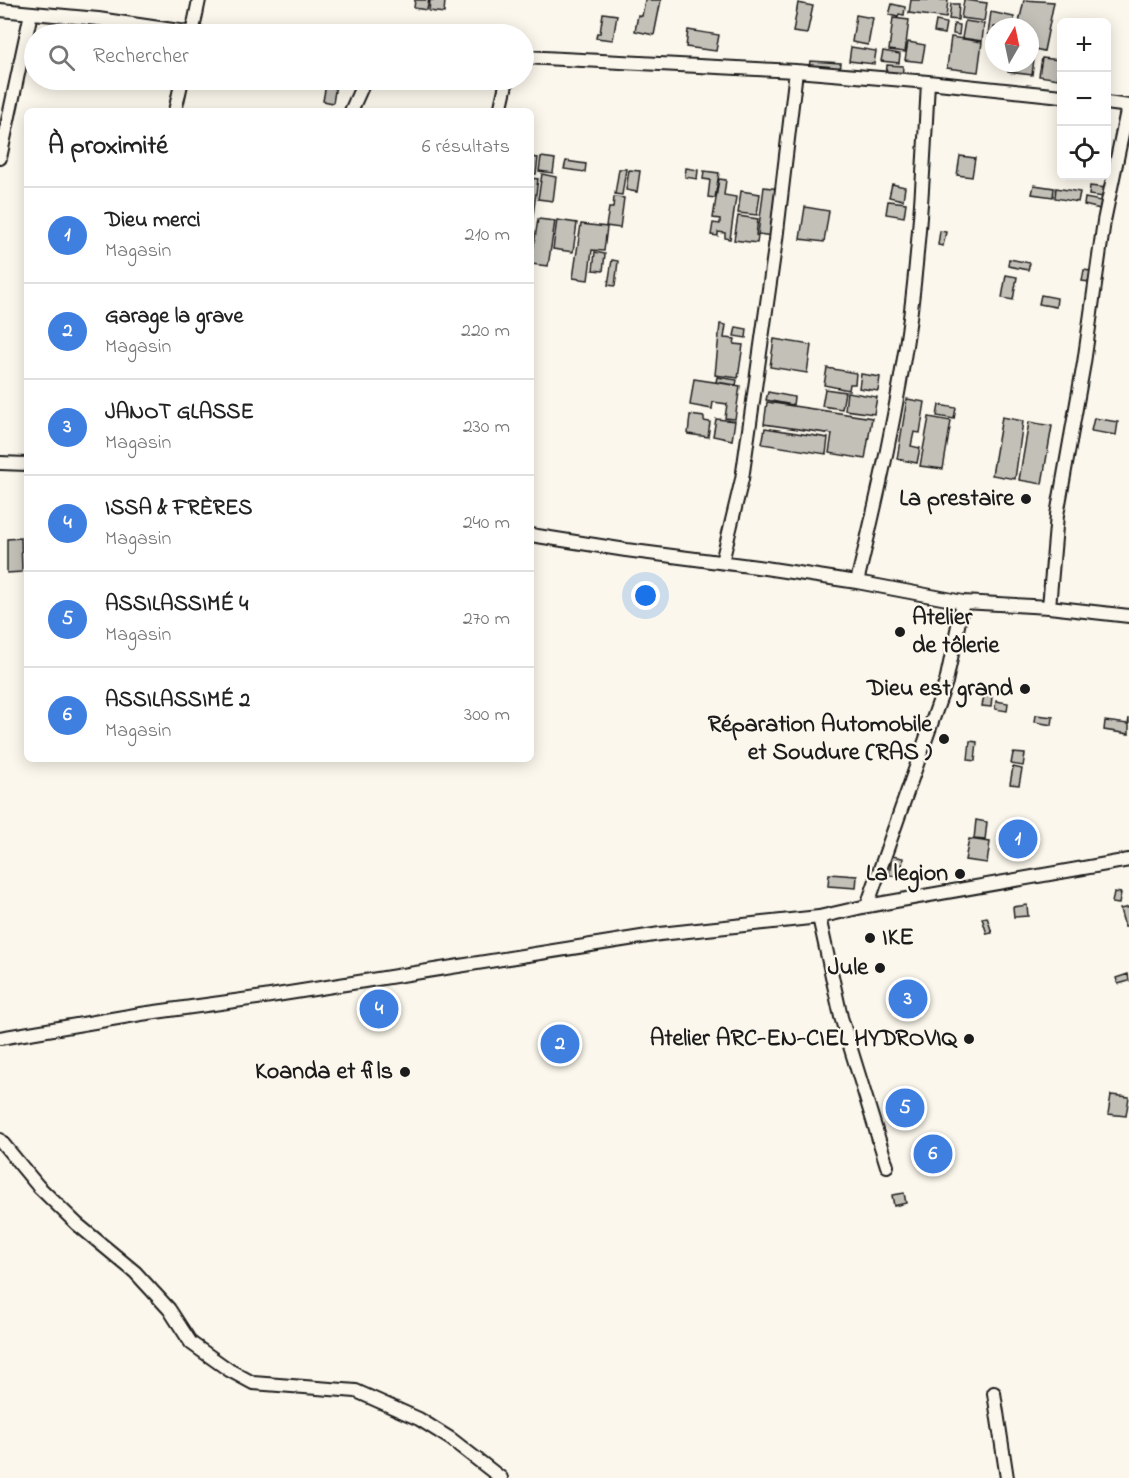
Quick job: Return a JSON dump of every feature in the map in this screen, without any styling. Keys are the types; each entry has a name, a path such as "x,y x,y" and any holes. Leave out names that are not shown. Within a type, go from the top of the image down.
{"street":[{"path":"196,24 199,0"},
{"path":"0,10 130,24"},
{"path":"29,24 31,14"},
{"path":"0,158 24,47"},
{"path":"534,57 796,70 1057,95"},
{"path":"722,562 742,479 776,240 796,70"},
{"path":"857,582 885,465 910,319 923,189 928,82"},
{"path":"176,108 180,90"},
{"path":"352,108 360,90"},
{"path":"502,108 505,90"},
{"path":"1049,608 1058,515 1084,363 1104,221 1128,106 1111,104"},
{"path":"0,463 24,464"},
{"path":"534,535 857,582 963,602 1129,616"},
{"path":"867,906 946,682 963,602"},
{"path":"0,1038 660,934 819,917 867,906 1129,860"},
{"path":"819,917 841,1017 887,1166"},
{"path":"0,1140 39,1186 77,1224 135,1272 169,1309 191,1343 229,1370 253,1383 356,1391 419,1419 451,1439 501,1478"},
{"path":"994,1392 1007,1478"}],"building":[{"path":"415,0 429,0 427,10 414,8"},
{"path":"430,0 445,0 444,13 429,11"},
{"path":"645,0 661,0 654,35 635,31 638,15 642,16"},
{"path":"911,0 948,0 946,18 909,13"},
{"path":"964,0 987,3 984,21 961,18"},
{"path":"1024,0 1054,2 1044,51 1039,50 1039,18 1020,18"},
{"path":"798,3 813,6 807,34 793,32"},
{"path":"892,4 905,7 904,15 899,14 898,17 889,15"},
{"path":"951,4 959,4 958,20 949,19"},
{"path":"991,12 1014,17 1014,18 990,18"},
{"path":"603,13 617,15 613,40 596,38 597,33 600,33"},
{"path":"856,15 873,18 868,45 852,42"},
{"path":"893,18 909,20 905,52 889,50"},
{"path":"936,21 946,23 944,34 934,32"},
{"path":"965,21 984,24 982,41 962,38"},
{"path":"954,24 960,25 959,35 953,34"},
{"path":"688,30 719,35 716,51 686,47"},
{"path":"951,37 982,42 978,72 947,68"},
{"path":"908,42 925,45 922,62 905,60"},
{"path":"851,47 876,51 874,64 849,61"},
{"path":"883,51 900,54 899,63 881,61"},
{"path":"1042,58 1057,60 1057,79 1039,76"},
{"path":"810,61 841,63 840,70 809,67"},
{"path":"887,65 903,66 902,79 886,77"},
{"path":"1008,72 1032,72 1032,75"},
{"path":"325,90 335,90 333,103 323,101"},
{"path":"960,156 975,158 972,177 957,175"},
{"path":"534,157 538,158 536,174 534,174"},
{"path":"541,157 555,159 553,173 539,171"},
{"path":"566,161 586,164 585,172 564,169"},
{"path":"686,168 698,170 697,179 685,177"},
{"path":"619,169 626,169 622,195 615,194"},
{"path":"629,170 640,171 637,192 626,190"},
{"path":"704,171 719,173 715,198 708,197 710,180 703,179"},
{"path":"542,174 556,177 553,201 538,199"},
{"path":"534,178 538,179 534,208"},
{"path":"719,179 726,180 724,195 736,197 730,239 725,238 725,233 718,232 718,236 711,235 713,223 720,224 720,219 713,218"},
{"path":"892,184 905,187 903,200 889,197"},
{"path":"1034,185 1054,188 1053,197 1032,194"},
{"path":"1090,186 1106,188 1104,197 1089,195"},
{"path":"764,187 779,189 773,236 758,234"},
{"path":"1056,188 1080,192 1078,202 1055,198"},
{"path":"741,191 760,194 757,215 738,213"},
{"path":"614,197 624,198 620,228 606,226 609,208 613,208"},
{"path":"1085,198 1101,201 1100,209 1084,205"},
{"path":"888,201 906,203 904,217 886,214"},
{"path":"805,207 829,211 824,242 800,239"},
{"path":"738,216 758,219 757,243 734,240"},
{"path":"538,219 555,221 548,266 534,264"},
{"path":"557,220 577,223 573,252 553,249"},
{"path":"581,224 607,227 604,251 592,250 588,280 573,278"},
{"path":"940,231 946,232 943,246 938,245"},
{"path":"595,252 605,254 603,271 593,270"},
{"path":"1009,259 1030,263 1028,270 1008,266"},
{"path":"612,260 618,261 615,286 608,285"},
{"path":"1084,270 1090,271 1089,282 1082,281"},
{"path":"1006,275 1017,277 1013,300 1002,298"},
{"path":"1041,295 1057,298 1056,307 1039,304"},
{"path":"720,324 726,325 724,338 735,339 734,344 743,345 738,378 715,375"},
{"path":"736,327 747,329 746,338 734,336"},
{"path":"774,339 811,345 807,373 770,367"},
{"path":"827,368 856,373 855,384 850,384 849,390 824,385"},
{"path":"861,374 880,377 878,391 859,388"},
{"path":"717,377 737,380 736,385 716,382"},
{"path":"694,379 740,386 735,419 725,418 727,404 713,402 712,409 690,405"},
{"path":"825,389 845,392 842,409 822,406"},
{"path":"768,392 794,397 793,405 766,400"},
{"path":"847,392 877,397 874,414 845,410"},
{"path":"907,399 925,402 920,433 914,432 911,446 920,448 917,463 897,459"},
{"path":"767,402 872,418 865,459 829,453 832,434 764,424"},
{"path":"939,405 956,408 954,419 937,416"},
{"path":"690,415 704,417 704,421 710,422 708,437 688,434"},
{"path":"929,417 951,421 943,469 920,466"},
{"path":"1002,417 1023,421 1015,479 992,475"},
{"path":"1094,418 1118,422 1116,435 1091,431"},
{"path":"716,419 735,421 732,440 713,436"},
{"path":"1029,422 1052,426 1042,484 1019,480"},
{"path":"765,428 828,438 826,454 762,444"},
{"path":"21,538 22,572 7,573 7,539"},
{"path":"984,695 992,696 991,707 982,706"},
{"path":"996,701 1008,703 1007,711 995,709"},
{"path":"1036,715 1053,717 1052,725 1035,722"},
{"path":"1129,718 1129,734 1104,730 1105,721 1128,724"},
{"path":"970,741 977,742 975,761 968,760"},
{"path":"1013,753 1025,754 1023,766 1011,764"},
{"path":"1013,767 1022,769 1019,785 1010,784"},
{"path":"976,820 987,822 985,840 974,839"},
{"path":"969,839 990,842 987,863 965,860"},
{"path":"892,856 903,858 901,877 889,875"},
{"path":"829,874 857,876 856,888 828,886"},
{"path":"1114,892 1121,893 1119,904 1112,903"},
{"path":"1027,905 1028,916 1014,917 1013,907"},
{"path":"1129,907 1129,926 1125,927 1120,909"},
{"path":"987,917 992,933 987,934 982,918"},
{"path":"1128,974 1129,981 1118,984 1116,978"},
{"path":"1111,1095 1129,1097 1126,1116 1108,1114"},
{"path":"904,1193 906,1203 894,1206 892,1195"}],"place":[{"name":"La prestaire","path":"1026,499"},
{"name":"Atelier de tôlerie","path":"900,632"},
{"name":"Dieu est grand","path":"1025,689"},
{"name":"Réparation Automobile et Soudure (RAS )","path":"944,739"},
{"name":"Dieu merci","path":"1018,839"},
{"name":"La legion","path":"960,874"},
{"name":"IKE","path":"870,938"},
{"name":"Jule","path":"880,968"},
{"name":"JANOT GLASSE","path":"908,999"},
{"name":"ISSA & FRÈRES","path":"379,1009"},
{"name":"Atelier ARC-EN-CIEL HYDROVIQ","path":"969,1039"},
{"name":"Garage la grave","path":"560,1044"},
{"name":"Koanda et fils","path":"405,1072"},
{"name":"ASSILASSIMÉ 4","path":"905,1108"},
{"name":"ASSILASSIMÉ 2","path":"933,1154"}]}
